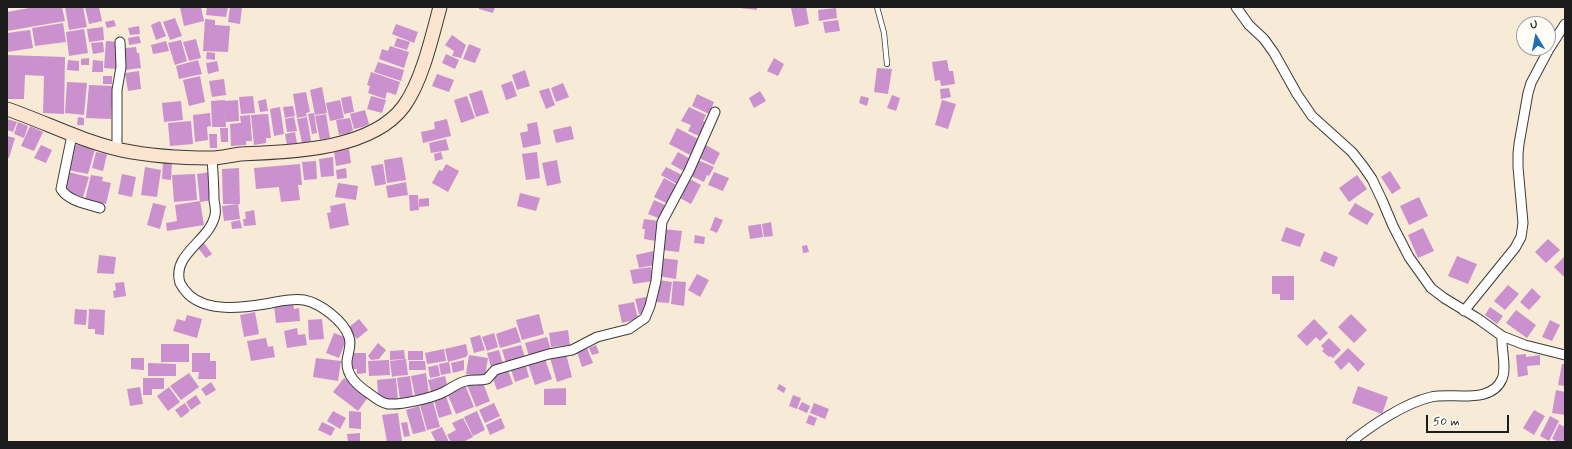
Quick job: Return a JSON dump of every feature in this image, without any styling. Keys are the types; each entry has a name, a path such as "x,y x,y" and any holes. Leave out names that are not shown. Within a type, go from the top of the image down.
{"main road":[{"path":"7,109 72,135 117,148 161,157 212,158 239,154 270,154 333,145 380,128 393,118 404,106 416,86 432,38 440,7"}],"street":[{"path":"1236,7 1249,25 1264,39 1274,53 1312,116 1352,152 1372,179 1409,257 1431,288 1464,311 1478,318 1502,336 1525,345 1565,356"},
{"path":"1464,311 1515,248 1521,237 1523,224 1518,167 1519,144 1528,93 1535,74 1565,24"},
{"path":"117,148 117,90 121,68 120,42"},
{"path":"212,158 215,215 205,234 185,256 181,264 179,274 180,283 186,292 195,300 206,304 220,306 244,306 286,300 304,300 321,306 341,324 350,337 351,349 347,361 354,382 379,400 388,404 422,400 444,392 456,384 467,380 487,380 495,370 549,354 572,350 597,337 629,329 645,318 650,306 656,281 662,222 689,170 715,112"},
{"path":"72,135 61,189 64,194 69,197 100,208"},
{"path":"1351,442 1385,419 1418,401 1432,396 1482,395 1494,389 1502,380 1504,370 1501,348 1502,336"}],"lane":[{"path":"877,7 884,33 887,64"}],"building":[{"path":"35,7 62,7 65,21 7,31 7,12"},
{"path":"65,7 83,7 87,27 69,30"},
{"path":"85,7 99,7 102,21 89,24"},
{"path":"180,7 201,7 204,21 184,26"},
{"path":"207,7 228,7 226,17 206,15"},
{"path":"230,7 242,7 240,24 228,22"},
{"path":"479,7 495,7 493,13 479,9"},
{"path":"757,7 757,10 740,8"},
{"path":"806,7 809,24 795,27 791,8"},
{"path":"836,8 837,18 819,21 818,10"},
{"path":"175,18 182,36 170,40 163,22"},
{"path":"205,19 215,20 215,25 230,26 228,52 203,51"},
{"path":"114,20 116,26 107,28 105,22"},
{"path":"838,20 840,31 825,33 823,22"},
{"path":"160,21 166,36 156,40 151,25"},
{"path":"63,23 66,42 35,46 32,28"},
{"path":"396,24 418,32 414,43 392,34"},
{"path":"139,26 140,34 130,35 128,28"},
{"path":"103,27 104,40 89,42 87,29"},
{"path":"84,29 88,53 69,56 66,32"},
{"path":"30,30 33,48 7,52 7,33"},
{"path":"452,35 466,45 461,58 452,56 454,51 445,45"},
{"path":"139,36 141,43 129,45 128,38"},
{"path":"397,38 410,42 407,50 394,46"},
{"path":"196,39 201,58 189,61 183,42"},
{"path":"181,40 187,61 175,65 168,43"},
{"path":"106,41 119,42 117,69 104,68"},
{"path":"166,41 169,51 153,54 151,45"},
{"path":"103,42 104,52 93,54 91,43"},
{"path":"469,44 481,49 475,63 463,59"},
{"path":"390,46 409,52 404,68 379,59 382,49 388,51"},
{"path":"136,47 137,53 139,53 141,68 125,70 122,52 126,48"},
{"path":"207,52 215,53 215,60 206,59"},
{"path":"446,54 459,60 455,69 442,63"},
{"path":"7,55 65,57 64,114 43,113 44,76 25,75 24,99 7,99"},
{"path":"89,58 89,65 81,65 81,59"},
{"path":"774,58 784,64 778,76 767,71"},
{"path":"68,60 79,61 79,71 67,70"},
{"path":"93,60 103,61 103,72 92,72"},
{"path":"198,60 202,74 179,79 176,66"},
{"path":"947,60 949,71 953,71 955,84 941,86 940,80 935,81 932,62"},
{"path":"217,61 219,71 208,74 206,63"},
{"path":"378,62 404,70 401,81 374,72"},
{"path":"877,68 892,69 888,94 874,92"},
{"path":"525,70 530,86 517,90 512,75"},
{"path":"139,71 141,89 128,91 125,73"},
{"path":"371,72 400,82 396,95 387,92 385,99 368,93 370,86 367,85"},
{"path":"437,74 454,80 449,92 432,86"},
{"path":"103,76 112,76 112,84 103,84"},
{"path":"200,76 205,102 189,106 183,80"},
{"path":"224,79 226,95 212,97 209,81"},
{"path":"512,81 517,96 506,100 501,85"},
{"path":"67,82 87,83 84,115 65,113"},
{"path":"563,83 569,97 556,102 551,88"},
{"path":"89,85 113,86 111,119 86,118"},
{"path":"322,87 327,113 315,115 310,90"},
{"path":"549,88 555,105 546,109 539,91"},
{"path":"949,88 951,97 941,99 940,89"},
{"path":"482,90 489,113 476,117 469,94"},
{"path":"760,91 766,101 754,108 749,98"},
{"path":"306,92 310,112 306,113 307,116 297,118 293,94"},
{"path":"697,94 714,102 709,114 692,106"},
{"path":"892,95 900,98 896,111 887,108"},
{"path":"253,96 255,113 241,114 239,97"},
{"path":"351,96 354,112 344,114 341,98"},
{"path":"371,96 386,100 382,113 367,109"},
{"path":"467,96 475,118 461,123 454,100"},
{"path":"861,96 869,98 867,106 859,103"},
{"path":"266,99 268,111 260,112 258,101"},
{"path":"225,100 226,127 212,127 211,101"},
{"path":"238,100 239,121 226,122 225,101"},
{"path":"340,100 344,118 330,121 326,103"},
{"path":"942,100 956,104 948,129 935,125"},
{"path":"181,101 183,120 164,122 162,103"},
{"path":"293,106 295,116 285,118 283,107"},
{"path":"280,107 284,134 274,136 270,109"},
{"path":"689,107 706,115 703,121 708,123 701,137 688,131 691,125 681,121"},
{"path":"365,110 369,124 354,129 350,114"},
{"path":"210,113 211,126 207,127 208,140 195,142 193,115"},
{"path":"314,113 317,133 312,134 308,114"},
{"path":"268,114 271,138 266,138 266,143 254,145 251,115"},
{"path":"326,114 330,138 320,140 315,116"},
{"path":"250,115 252,141 246,141 246,145 231,146 230,124 241,123 240,116"},
{"path":"78,117 84,118 84,125 77,125"},
{"path":"294,117 297,131 287,132 285,119"},
{"path":"307,117 311,141 302,143 297,119"},
{"path":"350,118 353,130 349,133 339,135 336,120"},
{"path":"7,119 17,122 13,132 7,130"},
{"path":"447,119 451,136 423,143 421,132 435,129 434,122"},
{"path":"191,121 193,144 170,146 168,123"},
{"path":"18,122 28,126 24,138 14,134"},
{"path":"537,122 541,144 523,148 520,133 528,131 527,124"},
{"path":"30,126 43,132 34,151 21,146"},
{"path":"571,126 574,139 556,143 553,130"},
{"path":"220,128 228,128 228,142 221,142"},
{"path":"677,128 700,140 692,156 669,144"},
{"path":"295,132 297,143 287,145 285,134"},
{"path":"209,134 217,134 217,148 210,148"},
{"path":"7,136 15,138 9,158 7,157"},
{"path":"446,139 449,150 431,153 429,143"},
{"path":"74,144 95,149 88,174 68,170"},
{"path":"41,145 52,150 46,163 34,158"},
{"path":"706,145 720,153 714,165 699,158"},
{"path":"349,149 351,163 336,166 334,151"},
{"path":"96,152 107,154 103,171 92,168"},
{"path":"441,152 443,159 435,161 434,154"},
{"path":"537,152 540,178 526,180 522,154"},
{"path":"678,152 692,160 685,172 671,164"},
{"path":"333,157 334,176 321,177 319,159"},
{"path":"402,157 406,180 387,183 384,160"},
{"path":"557,160 561,183 547,186 542,163"},
{"path":"698,160 714,167 709,176 707,175 704,182 691,176"},
{"path":"316,161 317,179 304,180 302,162"},
{"path":"163,162 172,163 171,180 162,179"},
{"path":"300,164 302,185 298,185 300,200 281,202 279,187 256,189 254,168"},
{"path":"383,164 386,184 375,186 371,166"},
{"path":"446,164 459,171 448,192 432,183 439,170 442,171"},
{"path":"145,167 161,170 157,197 141,195"},
{"path":"666,167 682,175 677,184 661,175"},
{"path":"239,168 240,204 223,204 222,169"},
{"path":"346,168 347,178 337,179 336,170"},
{"path":"1390,171 1401,188 1392,194 1381,177"},
{"path":"68,172 89,177 83,197 66,193 64,187"},
{"path":"210,172 213,200 200,202 197,174"},
{"path":"714,172 729,178 723,191 708,185"},
{"path":"122,174 136,177 132,197 118,194"},
{"path":"195,174 197,200 174,202 172,175"},
{"path":"91,175 103,177 102,181 111,183 106,204 85,200"},
{"path":"1357,175 1367,189 1349,202 1339,188"},
{"path":"664,178 678,186 668,204 654,197"},
{"path":"690,179 701,185 691,204 680,198"},
{"path":"406,182 408,195 388,198 386,186"},
{"path":"338,183 358,186 356,200 335,197"},
{"path":"520,193 540,198 536,211 517,206"},
{"path":"409,195 418,195 419,210 410,211"},
{"path":"1419,197 1428,216 1409,225 1400,206"},
{"path":"429,198 429,206 419,207 419,199"},
{"path":"654,200 667,206 661,219 648,214"},
{"path":"200,201 204,225 167,231 166,223 177,221 175,205"},
{"path":"153,203 166,206 160,229 147,225"},
{"path":"345,203 349,225 330,229 327,213 331,212 330,206"},
{"path":"1355,203 1374,214 1367,225 1348,214"},
{"path":"238,204 240,219 224,221 222,206"},
{"path":"254,210 256,225 244,226 243,219 246,219 245,212"},
{"path":"715,217 723,220 717,233 710,230"},
{"path":"644,219 659,221 656,241 644,239 645,229 642,229"},
{"path":"240,220 242,228 232,229 231,222"},
{"path":"771,222 773,236 764,237 762,224"},
{"path":"761,224 763,237 750,239 748,226"},
{"path":"1286,227 1305,234 1300,247 1281,241"},
{"path":"1423,228 1434,251 1418,258 1408,235"},
{"path":"664,229 682,231 679,252 661,250"},
{"path":"695,235 705,237 704,244 694,243"},
{"path":"1548,239 1560,250 1546,263 1535,252"},
{"path":"204,243 212,254 206,258 198,248"},
{"path":"807,245 809,252 803,253 802,246"},
{"path":"653,251 655,265 639,268 636,255"},
{"path":"1324,251 1338,257 1334,267 1320,261"},
{"path":"99,255 116,257 114,274 97,273"},
{"path":"1457,256 1477,264 1468,284 1448,276"},
{"path":"1565,256 1565,275 1563,276 1554,267"},
{"path":"660,258 678,260 676,279 658,276"},
{"path":"651,267 653,281 633,284 630,270"},
{"path":"697,274 709,280 700,297 688,290"},
{"path":"1272,276 1294,276 1294,300 1280,300 1280,294 1272,294"},
{"path":"658,280 672,282 669,303 656,302"},
{"path":"673,281 686,282 684,306 671,304"},
{"path":"124,282 126,296 114,298 113,291 116,290 115,283"},
{"path":"1508,285 1519,294 1505,310 1494,301"},
{"path":"1532,288 1541,297 1529,310 1520,302"},
{"path":"646,297 648,303 645,313 639,314 635,299"},
{"path":"634,302 638,319 622,323 618,305"},
{"path":"293,303 294,309 299,308 300,321 276,323 274,305"},
{"path":"1490,307 1503,316 1497,324 1485,315"},
{"path":"75,309 87,310 86,325 74,324"},
{"path":"89,309 105,310 104,335 95,334 95,329 88,329"},
{"path":"1516,310 1536,325 1527,338 1506,323"},
{"path":"255,312 259,334 244,337 240,315"},
{"path":"539,314 544,334 522,340 516,320"},
{"path":"1351,314 1367,330 1354,343 1338,327"},
{"path":"187,315 202,319 197,338 173,331 177,319 185,321"},
{"path":"322,319 324,339 309,340 308,320"},
{"path":"359,319 368,330 357,339 348,328"},
{"path":"1314,319 1328,333 1320,341 1316,337 1307,346 1297,336"},
{"path":"1550,320 1560,325 1552,341 1542,337"},
{"path":"516,327 521,342 500,348 496,334"},
{"path":"297,328 298,335 305,334 307,345 287,348 284,331"},
{"path":"568,330 570,345 551,347 549,333"},
{"path":"334,333 347,338 339,358 326,353"},
{"path":"494,333 498,347 487,351 482,337"},
{"path":"480,335 485,350 474,353 470,338"},
{"path":"547,337 551,350 529,356 525,343"},
{"path":"266,338 268,347 273,346 275,357 251,361 247,341"},
{"path":"1329,338 1341,350 1333,358 1330,356 1329,357 1322,351 1324,349 1321,346"},
{"path":"378,343 386,350 379,359 371,360 368,356"},
{"path":"161,344 189,344 189,362 161,362"},
{"path":"466,344 468,354 466,357 448,362 445,349"},
{"path":"521,345 525,357 506,363 502,350"},
{"path":"596,345 599,353 592,355 589,348"},
{"path":"587,348 593,363 582,367 577,352"},
{"path":"1348,348 1365,364 1358,372 1349,362 1341,370 1334,362"},
{"path":"444,349 446,361 427,364 425,353"},
{"path":"404,350 405,359 390,360 390,351"},
{"path":"499,350 503,364 491,367 487,353"},
{"path":"408,351 423,351 423,360 408,360"},
{"path":"192,353 210,353 210,361 216,361 216,379 198,379 199,372 192,372"},
{"path":"352,353 366,353 366,373 357,374 357,369 352,369"},
{"path":"566,354 572,377 557,382 550,358"},
{"path":"1526,354 1526,357 1540,355 1540,365 1527,366 1528,375 1518,377 1516,355"},
{"path":"469,355 488,358 485,377 466,374"},
{"path":"131,358 144,358 144,370 131,369"},
{"path":"316,358 341,361 338,381 313,377"},
{"path":"406,359 408,375 392,377 390,361"},
{"path":"545,359 552,379 535,385 528,364"},
{"path":"389,360 390,375 369,376 368,361"},
{"path":"464,360 464,370 453,373 451,363"},
{"path":"409,361 425,361 426,370 409,370"},
{"path":"449,362 451,373 441,375 439,364"},
{"path":"148,363 176,364 176,376 148,376"},
{"path":"1562,364 1565,364 1565,386 1558,385"},
{"path":"438,365 440,376 430,378 428,367"},
{"path":"526,366 529,377 515,382 511,370"},
{"path":"508,370 513,384 497,390 492,376"},
{"path":"189,373 199,387 181,400 170,386"},
{"path":"426,373 429,394 415,396 411,376"},
{"path":"410,376 413,397 400,400 397,378"},
{"path":"445,376 447,384 442,389 431,392 428,380"},
{"path":"143,378 164,378 164,389 152,389 152,395 143,395"},
{"path":"344,378 369,396 358,411 333,392"},
{"path":"396,378 398,400 386,401 378,394 377,380"},
{"path":"211,382 216,390 206,396 201,389"},
{"path":"474,382 475,386 483,383 490,401 476,407 467,385"},
{"path":"779,384 786,388 784,393 777,389"},
{"path":"465,385 474,407 456,414 447,393"},
{"path":"1358,386 1388,397 1382,414 1352,403"},
{"path":"140,387 143,404 130,406 127,389"},
{"path":"169,387 180,402 168,411 157,396"},
{"path":"566,388 566,405 544,405 544,389"},
{"path":"1556,390 1565,392 1565,415 1552,413"},
{"path":"196,395 201,403 191,410 186,402"},
{"path":"793,395 801,398 797,409 789,406"},
{"path":"446,396 452,414 439,418 434,400"},
{"path":"433,402 440,427 427,430 420,405"},
{"path":"802,402 810,406 807,413 798,409"},
{"path":"185,403 190,411 181,418 175,410"},
{"path":"494,403 500,416 485,423 479,410"},
{"path":"814,403 829,409 825,419 810,413"},
{"path":"419,406 426,431 413,434 406,410"},
{"path":"1534,410 1545,416 1534,435 1523,428"},
{"path":"333,411 346,418 340,429 327,421"},
{"path":"349,411 361,412 361,429 349,428"},
{"path":"477,411 485,430 473,436 464,417"},
{"path":"398,413 402,441 387,442 382,415"},
{"path":"809,415 817,418 814,426 806,423"},
{"path":"1550,416 1559,421 1549,441 1540,436"},
{"path":"463,418 473,437 463,442 451,442 447,435 456,430 452,423"},
{"path":"501,418 505,428 490,435 486,425"},
{"path":"322,422 335,428 331,436 318,430"},
{"path":"407,422 410,436 404,437 401,423"},
{"path":"1559,424 1565,427 1564,442 1559,442 1552,439"},
{"path":"442,427 449,442 436,442 431,432"},
{"path":"360,433 360,442 348,442 347,434"}]}
